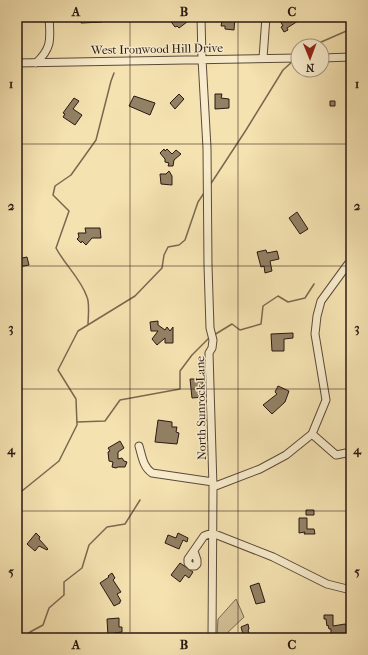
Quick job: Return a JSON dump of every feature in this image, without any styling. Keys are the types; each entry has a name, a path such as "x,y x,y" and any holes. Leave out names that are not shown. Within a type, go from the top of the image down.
{"street":[{"path":"36,62 46,52 50,44 49,17"},
{"name":"North Sunrock Lane","path":"201,17 207,148 210,328 213,340 212,348 208,353 213,484 212,638"},
{"path":"263,58 266,17"},
{"path":"330,58 351,57"},
{"name":"West Ironwood Hill Drive","path":"17,63 290,58"},
{"path":"139,446 145,465 152,473 213,484 260,469 286,455 312,434 326,400 315,334 317,316 321,301 351,262"},
{"path":"312,434 336,455 351,452"},
{"path":"194,551 204,536 212,533 273,557 327,584 351,590"}],"shaded area":[{"path":"236,599 244,617 224,636 221,637 217,635 218,619"}],"building":[{"path":"81,17 102,17 102,22 81,23"},
{"path":"172,17 183,17 187,22 179,28 177,26 175,27 169,19"},
{"path":"225,17 235,17 234,30 225,29 225,26 221,26 222,21 225,21"},
{"path":"283,17 296,17 298,21 287,28 288,30 284,32 281,27 283,26 279,19"},
{"path":"179,94 184,99 175,109 170,103"},
{"path":"215,94 222,94 221,98 229,99 229,108 215,109"},
{"path":"134,96 155,103 150,115 129,106"},
{"path":"74,98 79,101 73,109 82,115 75,125 63,117 65,114 63,113"},
{"path":"330,101 335,101 335,106 330,106"},
{"path":"164,149 165,151 167,149 172,154 176,150 181,154 174,160 173,166 168,166 169,163 165,162 165,159 160,153"},
{"path":"169,171 172,176 172,185 161,184 160,174 166,174"},
{"path":"297,212 308,229 300,234 289,218"},
{"path":"85,228 100,228 101,238 92,238 86,245 82,241 81,243 77,239 79,237 78,233 86,233"},
{"path":"266,250 267,253 277,251 279,259 270,261 272,271 265,273 264,266 261,267 257,252"},
{"path":"27,257 29,265 19,267 17,259"},
{"path":"158,321 158,325 165,330 167,327 170,331 173,327 173,343 165,343 165,338 157,345 152,339 158,331 151,331 150,322"},
{"path":"293,333 293,338 284,339 284,351 272,351 271,334"},
{"path":"190,379 203,379 204,397 192,398"},
{"path":"278,386 289,391 285,402 272,414 263,405 277,394 275,392"},
{"path":"158,420 172,422 172,427 177,427 176,432 179,433 177,444 155,442"},
{"path":"120,441 124,448 118,452 118,459 122,458 127,462 125,467 116,468 112,467 113,462 109,461 108,452 110,451 108,448"},
{"path":"306,510 314,510 314,515 306,515"},
{"path":"299,518 307,518 307,529 314,529 315,534 304,534 305,532 299,533"},
{"path":"36,533 48,549 47,550 39,546 35,551 27,544"},
{"path":"178,533 188,538 187,542 183,540 179,549 165,543 168,535 176,538"},
{"path":"180,563 193,572 189,578 185,575 180,582 171,575"},
{"path":"112,573 115,578 113,580 121,592 117,594 121,601 120,603 114,606 100,583"},
{"path":"259,583 265,602 256,604 250,586"},
{"path":"324,615 333,615 333,626 345,624 348,630 342,636 341,634 338,638 335,638 331,634 331,629 329,629 328,625 327,626"},
{"path":"119,618 119,627 122,627 122,632 114,633 114,636 108,636 107,619"},
{"path":"248,624 250,638 244,638 241,627"}],"waterway":[{"path":"330,38 351,29"},
{"path":"210,185 283,70 290,64"},
{"path":"88,325 89,311 87,297 77,278 56,248 69,211 53,195 55,186 71,175 96,140 114,73"},
{"path":"17,495 59,461 77,425 76,399 58,370 78,331 135,296 162,268 164,255 168,247 179,245 185,240 198,202 204,193"},
{"path":"214,335 232,324 240,330 261,324 263,306 278,296 288,302 305,298 314,284"},
{"path":"77,422 105,421 120,400 180,389 180,371 192,355 209,338"},
{"path":"23,638 30,632 43,625 49,608 64,595 64,582 82,568 89,545 107,527 125,524 140,500"}]}
